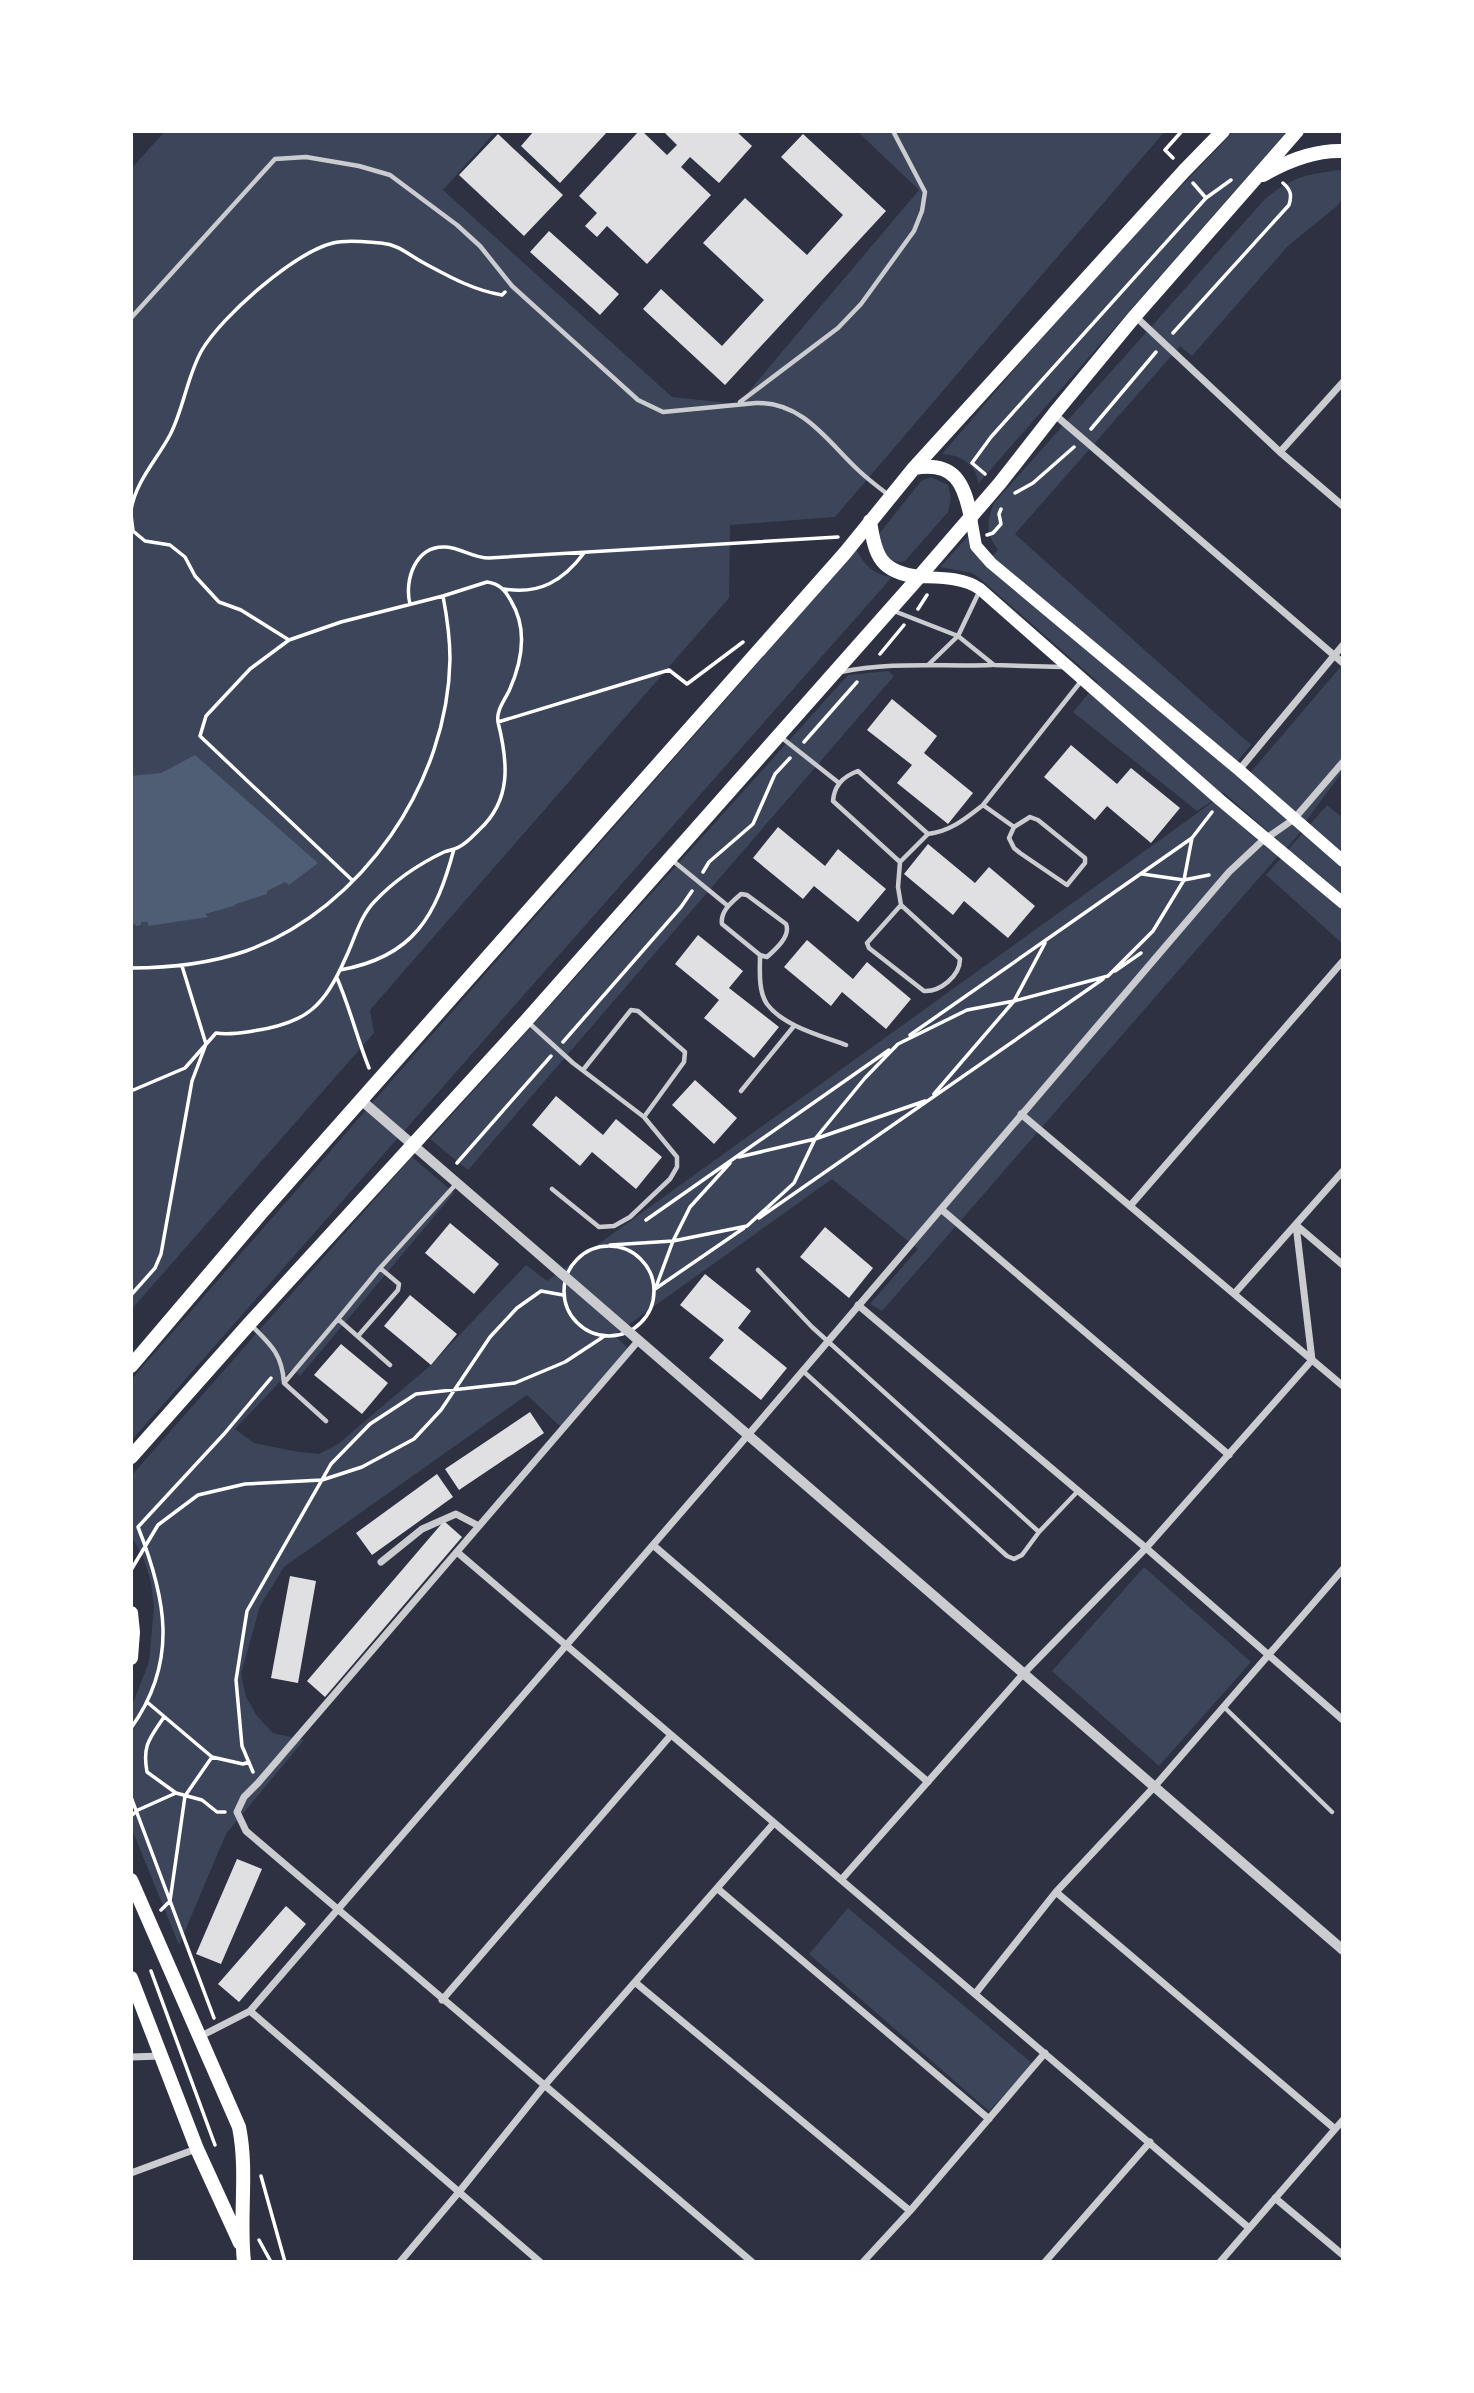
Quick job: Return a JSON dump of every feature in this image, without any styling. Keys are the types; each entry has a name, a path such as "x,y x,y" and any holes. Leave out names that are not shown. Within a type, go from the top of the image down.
{"main road":[{"path":"1208,147 1213,131"},
{"path":"131,1366 361,1100 829,571 914,468 1223,131"},
{"path":"131,1457 526,1021 919,578 1135,316 1297,131"},
{"path":"1253,181 1295,160 1320,152 1343,151"},
{"path":"914,468 939,468 959,479 966,493 976,546 991,563 1239,770 1343,861"},
{"path":"870,521 876,553 883,565 899,574 972,584 980,589 1220,800 1343,903"},
{"path":"131,1613 131,1658"},
{"path":"131,1880 239,2127 243,2147 241,2208 244,2255"},
{"path":"133,1987 197,2149 244,2255"}],"street":[{"path":"1135,316 1280,452 1343,506"},
{"path":"1280,452 1343,383"},
{"path":"1054,414 1343,663"},
{"path":"1239,770 1343,645"},
{"path":"198,2037 250,2011 748,1435 1229,872 1266,838 1294,819 1343,762"},
{"path":"1130,1206 1343,961"},
{"path":"361,1100 1343,1950"},
{"path":"1021,1114 1343,1386"},
{"path":"1234,1294 1343,1171"},
{"path":"941,1209 1229,1455"},
{"path":"1296,1225 1343,1265"},
{"path":"841,1880 1024,1673 1146,1548 1312,1360 1296,1225"},
{"path":"858,1306 1146,1548 1343,1720"},
{"path":"639,1340 244,1797 237,1812 246,1831 752,2262"},
{"path":"381,1562 422,1529 456,1514 479,1526"},
{"path":"653,1545 928,1782"},
{"path":"457,1552 1249,2228"},
{"path":"975,1994 1056,1892 1154,1786 1343,1569"},
{"path":"442,2000 671,1735"},
{"path":"400,2262 544,2086 774,1823"},
{"path":"718,1889 989,2119"},
{"path":"1056,1892 1335,2129"},
{"path":"636,1983 910,2211"},
{"path":"250,2011 540,2262"},
{"path":"863,2262 1045,2053"},
{"path":"131,2057 162,2056"},
{"path":"1220,2262 1343,2120"},
{"path":"1045,2262 1150,2142"},
{"path":"131,2174 197,2149"},
{"path":"1275,2198 1343,2255"}],"lane":[{"path":"738,404 838,328 861,304 914,231 922,211 925,192 893,131"},
{"path":"131,318 275,159 306,157 359,166 390,174 457,225 480,246 512,286 638,400 656,410 679,411 769,402 804,417 832,440 854,466 891,496"},
{"path":"928,666 958,636 980,589"},
{"path":"891,609 958,636 994,665"},
{"path":"833,674 870,667 1068,667"},
{"path":"901,905 867,943 869,948 924,990 942,988 960,965 960,958 901,905 898,887 900,862 928,834 942,832 957,825 983,805 1082,679"},
{"path":"778,736 839,783"},
{"path":"900,862 833,801 839,783 858,771 928,834"},
{"path":"983,805 1014,827"},
{"path":"1030,817 1038,820 1085,858 1085,863 1072,881 1067,885 1061,883 1014,848 1009,838 1014,827 1030,817"},
{"path":"669,858 728,906"},
{"path":"741,894 747,895 786,924 787,935 767,957 760,954 722,924 721,918 728,906 741,894"},
{"path":"760,954 760,981 767,1004 794,1026 846,1045"},
{"path":"583,1070 626,1014 631,1010 638,1011 685,1052 684,1062 644,1117"},
{"path":"526,1021 557,1049 644,1117 677,1157 677,1167 670,1180 630,1217 614,1226 599,1227 552,1189"},
{"path":"741,1091 794,1026"},
{"path":"284,1383 380,1268 457,1183"},
{"path":"358,1336 398,1290 399,1284 380,1268"},
{"path":"758,1270 827,1342 1039,1532"},
{"path":"338,1319 390,1365"},
{"path":"249,1324 274,1348 283,1365 284,1383 326,1420"},
{"path":"803,1371 1007,1556 1014,1559 1022,1555 1039,1532 1078,1491"},
{"path":"1223,1706 1332,1812"}],"path":[{"path":"1009,500 1015,493 972,463 991,437 1206,198 1236,176"},
{"path":"289,639 241,610 219,602 195,576 186,557 170,545 145,541 133,531 131,513 134,492 169,435 197,359 207,343 224,322 253,295 309,253 337,242 397,246 471,287 502,295 512,286"},
{"path":"973,538 993,533 1001,524 999,514 1002,506"},
{"path":"410,604 406,589 411,574 419,558 433,549 450,547 478,558 858,535"},
{"path":"352,880 200,736 205,716 250,669 289,639 487,582 504,589 524,591 548,586 566,573 584,553"},
{"path":"448,1175 681,907 709,862 753,824 775,774 870,667 910,618 937,578"},
{"path":"131,1091 185,1068 216,1033 231,1035 275,1029 294,1021 317,1004 337,978 364,914 372,903 408,873 466,842 491,818 503,795 504,752 498,713 514,677 522,641 519,618 504,589"},
{"path":"131,968 182,967 246,951 271,940 308,917 352,880 375,856 404,814 434,750 447,691 450,660 443,596"},
{"path":"498,722 669,670 687,684 750,636"},
{"path":"644,1221 1192,838 1220,800"},
{"path":"603,1337 578,1325 568,1312 563,1295 572,1264 583,1253 610,1245 673,1241 747,1226 794,1183 815,1139 865,1078 898,1044 967,1010 1014,1001 1108,976 1153,931 1184,880 1192,838"},
{"path":"341,970 378,960 394,951 417,931 437,902 454,849"},
{"path":"1142,874 1184,880 1229,872"},
{"path":"258,1783 243,1746 236,1680 247,1611 331,1464 370,1424 416,1394 515,1383 565,1362 603,1337 636,1328 647,1317 654,1302 655,1289 673,1241 690,1207 734,1158 815,1139 930,1099 1014,1001 1047,940"},
{"path":"655,1289 1141,953"},
{"path":"131,1295 155,1268 161,1254 192,1081 206,1044 182,967"},
{"path":"337,978 376,1083"},
{"path":"610,1245 621,1237"},
{"path":"610,1245 628,1249 639,1256 649,1268 655,1289"},
{"path":"131,1570 158,1525 198,1495 245,1484 322,1480 362,1467 414,1439 441,1410 490,1337 517,1308 541,1291 563,1295"},
{"path":"131,1728 147,1702 161,1660 164,1634 160,1596 146,1545 138,1527 283,1365"},
{"path":"147,1702 212,1757 243,1764 249,1762"},
{"path":"164,1717 147,1742 144,1755 147,1772 176,1793 202,1800 217,1812 237,1812"},
{"path":"148,1922 170,1901 185,1796 212,1757"},
{"path":"131,1816 138,1810 176,1793"},
{"path":"148,1965 218,2156"},
{"path":"259,2239 271,2262"}],"shaded area":[{"path":"165,131 496,131 443,190 672,397 738,404 919,190 857,131 1165,131 835,517 730,525 729,598 370,1010 374,1033 131,1310 131,169"},
{"path":"1234,131 1287,131 978,484 971,466 961,458 942,454 1087,285"},
{"path":"1343,171 1343,198 1337,206 1288,246 1192,356 1180,346 1015,534 1251,745 1230,770 1301,831 1287,848 1224,793 1197,811 1073,712 1098,682 978,577 972,573 940,567 970,534 971,544 984,565 998,550 988,528 994,503 1264,200 1298,178"},
{"path":"931,477 948,485 951,498 948,512 905,561 885,559 879,534 921,481"},
{"path":"857,550 871,569 892,577 131,1441 131,1380"},
{"path":"1343,664 1343,771 1306,821 1250,773"},
{"path":"888,671 894,676 468,1170 430,1139 848,675"},
{"path":"195,755 318,863 289,885 285,882 267,891 267,894 205,914 208,917 148,926 148,922 141,922 141,925 137,926 131,922 131,776 161,773"},
{"path":"1214,801 1278,856 882,1311 870,1304 918,1249 832,1179 614,1335 631,1351 565,1431 527,1395 284,1567 260,1606 241,1674 246,1697 257,1716 273,1733 304,1740 226,1834 179,1945 131,1827 131,1708 149,1662 154,1607 151,1582 143,1557 131,1535 131,1476 412,1157 454,1193 300,1376 292,1369 235,1429 254,1443 319,1454 338,1444 431,1365 526,1265 547,1281"},
{"path":"1327,805 1343,818 1343,944 1266,875"},
{"path":"1144,1567 1251,1662 1159,1766 1052,1671"},
{"path":"848,1908 1033,2064 989,2111 809,1954"}],"building":[{"path":"534,131 608,131 560,183 521,146"},
{"path":"639,131 667,155 677,145 663,131 736,131 752,146 719,183 690,157 681,167 711,195 647,264 607,226 597,237 585,226 597,213 579,196"},
{"path":"498,134 563,195 524,236 459,175"},
{"path":"803,134 886,211 725,385 643,309 661,289 722,346 764,300 703,243 745,198 807,255 843,215 781,157"},
{"path":"549,231 619,294 600,315 530,252"},
{"path":"892,699 937,736 924,753 973,793 948,824 897,783 912,765 867,730"},
{"path":"1071,745 1117,784 1131,768 1180,808 1151,843 1107,806 1095,820 1044,777"},
{"path":"778,827 825,866 838,849 886,889 858,922 814,886 803,899 753,858"},
{"path":"928,844 975,883 989,867 1035,906 1008,938 964,901 953,915 904,874"},
{"path":"698,935 743,971 729,988 779,1027 754,1058 704,1018 719,1000 675,964"},
{"path":"807,940 853,979 867,962 911,999 886,1029 842,992 831,1006 784,967"},
{"path":"695,1080 737,1118 714,1144 672,1105"},
{"path":"556,1096 603,1135 616,1119 662,1157 636,1189 592,1152 580,1166 532,1125"},
{"path":"450,1223 499,1264 474,1294 425,1253"},
{"path":"825,1227 873,1268 849,1298 800,1257"},
{"path":"705,1274 751,1311 738,1328 787,1368 761,1400 709,1358 724,1340 680,1305"},
{"path":"410,1295 457,1334 431,1365 384,1326"},
{"path":"341,1344 388,1383 362,1414 314,1375"},
{"path":"530,1412 544,1433 459,1490 445,1469"},
{"path":"437,1474 453,1497 372,1555 356,1533"},
{"path":"444,1521 462,1537 325,1697 307,1681"},
{"path":"290,1576 316,1581 298,1683 271,1678"},
{"path":"237,1859 262,1869 221,1964 196,1954"},
{"path":"286,1906 306,1924 239,2002 218,1984"}]}
